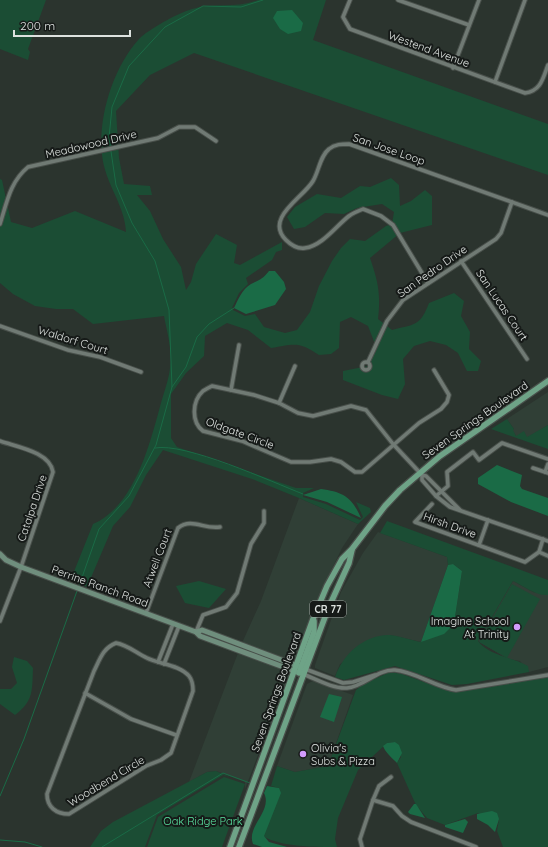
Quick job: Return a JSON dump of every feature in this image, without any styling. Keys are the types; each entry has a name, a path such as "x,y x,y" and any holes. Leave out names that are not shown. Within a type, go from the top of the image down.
{"main road":[{"name":"Seven Springs Boulevard","path":"239,847 314,632 313,619 342,559 352,550 385,506 448,450 548,381"},
{"name":"Seven Springs Boulevard","path":"230,847 261,761 349,562 352,550"},
{"path":"261,761 264,768 263,780"}],"street":[{"name":"Westend Avenue","path":"350,0 343,17 350,30 526,93 534,92 541,85 548,65"},
{"path":"398,0 469,26"},
{"path":"453,68 479,0"},
{"path":"495,82 525,0"},
{"name":"Meadowood Drive","path":"0,224 12,186 19,175 28,167 158,138 179,127 195,127 216,141"},
{"name":"San Jose Loop","path":"428,283 393,225 381,216 363,209 350,215 312,246 297,247 285,239 281,232 281,217 285,210 312,183 327,150 333,146 349,144 548,215"},
{"name":"San Pedro Drive","path":"368,362 387,321 403,300 501,233 512,202"},
{"name":"San Lucas Court","path":"461,261 527,359"},
{"name":"Waldorf Court","path":"0,326 68,350 100,357 141,372"},
{"path":"231,390 239,345"},
{"path":"279,403 295,366"},
{"path":"393,444 419,423 441,409 447,402 449,395 434,370"},
{"name":"Oldgate Circle","path":"393,444 367,470 355,472 341,462 331,459 310,462 291,462 242,441 203,431 199,428 194,416 199,397 204,391 212,386 279,403 298,413 313,416 351,406 360,407 371,414 393,444 421,474"},
{"name":"Catalpa Drive","path":"0,441 47,459 52,466 53,472 21,567"},
{"path":"436,496 448,486 447,472 474,452 479,460 502,443 548,459"},
{"path":"533,468 547,473 548,464"},
{"path":"421,474 426,476 460,510"},
{"path":"421,474 422,480 444,504 548,541"},
{"name":"Hirsh Drive","path":"432,504 415,522 525,562 539,552"},
{"path":"196,632 203,615 226,607 237,593 251,544 264,523 264,511"},
{"name":"Hirsh Drive","path":"479,545 488,520"},
{"name":"Atwell Court","path":"146,613 178,528 187,523 194,523 212,528 220,526"},
{"path":"543,539 539,552 548,556"},
{"name":"Perrine Ranch Road","path":"0,554 6,560 21,567 196,632 200,636 300,670 336,686 347,688 390,670 398,670 446,688 456,690 548,675"},
{"path":"0,621 21,567"},
{"path":"158,662 173,624"},
{"path":"164,664 179,626"},
{"name":"Woodbend Circle","path":"116,643 124,645 147,659 164,664 189,676 194,684 193,691 170,753 161,760 146,766 69,814 60,814 47,802 47,794 85,693 102,653 109,646 116,643"},
{"path":"85,693 131,719 176,735"},
{"path":"362,847 360,839 373,800 379,786 390,777"},
{"path":"373,800 393,806 402,816 411,822 476,847"}],"shaded area":[{"path":"292,10 303,23 301,31 288,34 280,29 273,18 277,11"},
{"path":"269,271 275,271 284,282 286,289 275,305 246,314 234,308 245,289 263,278"},
{"path":"548,392 548,425 527,438 516,436 512,430 514,429 507,419"},
{"path":"497,465 522,475 520,486 522,489 548,498 548,516 511,502 478,484 478,478"},
{"path":"321,489 335,492 346,497 354,505 361,518 327,502 303,495"},
{"path":"299,498 358,524 342,548 330,573 293,662 242,643 261,601"},
{"path":"378,532 447,557 448,565 421,642 390,635 340,664 335,676 315,668 315,665 341,592 363,553"},
{"path":"453,564 462,571 455,617 456,622 444,634 421,642 448,565"},
{"name":"Imagine School At Trinity","path":"513,581 533,592 548,595 548,667 529,672 520,661 508,659 478,641"},
{"path":"238,653 290,672 245,789 245,782 216,771 207,772 189,782"},
{"path":"313,681 353,695 328,766 295,772 277,766 307,684"},
{"path":"329,694 342,697 334,722 320,717"},
{"path":"395,742 399,745 402,753 397,763 387,753 383,746 387,743"},
{"path":"267,786 279,788 281,793 264,836 269,842 287,847 262,847 253,844 253,831 265,806 266,800 264,793"},
{"path":"414,804 416,804 425,818 410,814 408,812"},
{"path":"492,811 497,813 499,819 495,832 488,825 477,819 477,814"},
{"path":"465,819 468,822 463,833 445,827 445,825"}],"green space":[{"path":"0,0 46,0 28,49 30,52 28,60 0,49"},
{"path":"258,0 326,0 313,40 548,124 548,175 194,53 150,75 116,111 119,158 124,184 150,186 152,195 137,195 150,211 163,239 181,267 186,290 191,282 196,264 216,234 237,245 234,263 240,265 282,242 282,250 276,252 272,260 246,278 248,284 239,293 232,308 245,316 255,314 264,327 285,333 297,330 310,312 319,286 332,261 341,248 350,239 365,241 386,226 392,224 394,212 382,204 357,208 344,214 325,213 305,227 294,229 287,217 295,207 317,194 341,198 360,186 370,187 391,178 399,185 400,206 411,201 425,190 432,196 432,225 400,233 370,258 378,288 378,319 392,330 411,325 419,321 426,311 429,303 454,293 464,301 461,316 470,332 469,349 481,361 478,371 467,371 458,353 446,345 430,341 414,346 403,359 405,384 398,399 382,395 343,380 343,371 368,366 377,349 368,326 351,317 340,322 339,348 331,354 319,355 306,347 296,345 285,345 271,348 248,330 227,323 205,336 204,356 186,373 171,394 171,438 177,447 296,488 314,488 303,493 303,497 326,504 360,520 363,517 356,502 370,508 371,512 358,524 252,479 163,450 146,475 130,507 113,526 87,587 71,579 93,524 108,515 120,503 139,472 152,436 166,386 171,361 164,316 93,324 73,309 56,309 35,306 13,294 0,283 0,179 2,180 11,222 32,228 75,211 126,232 125,222 119,203 104,166 101,140 102,124 109,93 122,64 139,39 156,26 179,14 200,7 242,4"},
{"path":"507,419 514,429 513,430 516,436 524,431 527,437 548,425 548,449 491,429"},
{"path":"387,521 548,580 548,595 534,592 513,581 478,641 488,650 528,666 529,672 467,684 452,685 395,666 344,680 335,677 349,653 356,647 372,638 390,635 421,642 456,622 455,617 462,571 453,564 448,565 447,557 380,533"},
{"path":"199,581 226,589 209,608 185,603 176,586"},
{"path":"512,584 540,599 507,658 479,642"},
{"path":"14,657 27,661 33,668 32,689 29,700 26,705 15,715 0,704 0,689 11,689 17,683 12,667"},
{"path":"390,672 402,674 456,692 548,677 548,847 503,847 497,831 499,819 478,813 445,825 427,818 416,805 397,763 401,757 395,742 387,743 358,770 338,818 335,839 337,847 288,844 270,840 263,836 279,788 271,786 277,766 295,772 328,766 356,690 363,684"},
{"path":"216,771 230,777 223,775 157,815 145,847 90,847 101,831 113,822 207,772"},
{"name":"Oak Ridge Park","path":"224,777 245,784 222,847 147,847 158,817"}],"waterway":[{"path":"79,586 99,529 129,496 156,445 172,387 169,310 155,261 132,223 116,185 109,138 112,107 129,66 165,27 203,6 241,7 263,0"},
{"path":"172,387 186,367 197,337 209,324 234,308"},
{"path":"155,448 169,448 207,457 229,464 303,494"},
{"path":"0,796 24,739 77,591"},
{"path":"102,847 223,773 250,783"},
{"path":"0,840 25,842 42,847"}],"place":[{"name":"Imagine School At Trinity","path":"517,627"},
{"name":"Olivia's Subs & Pizza","path":"303,754"}]}
